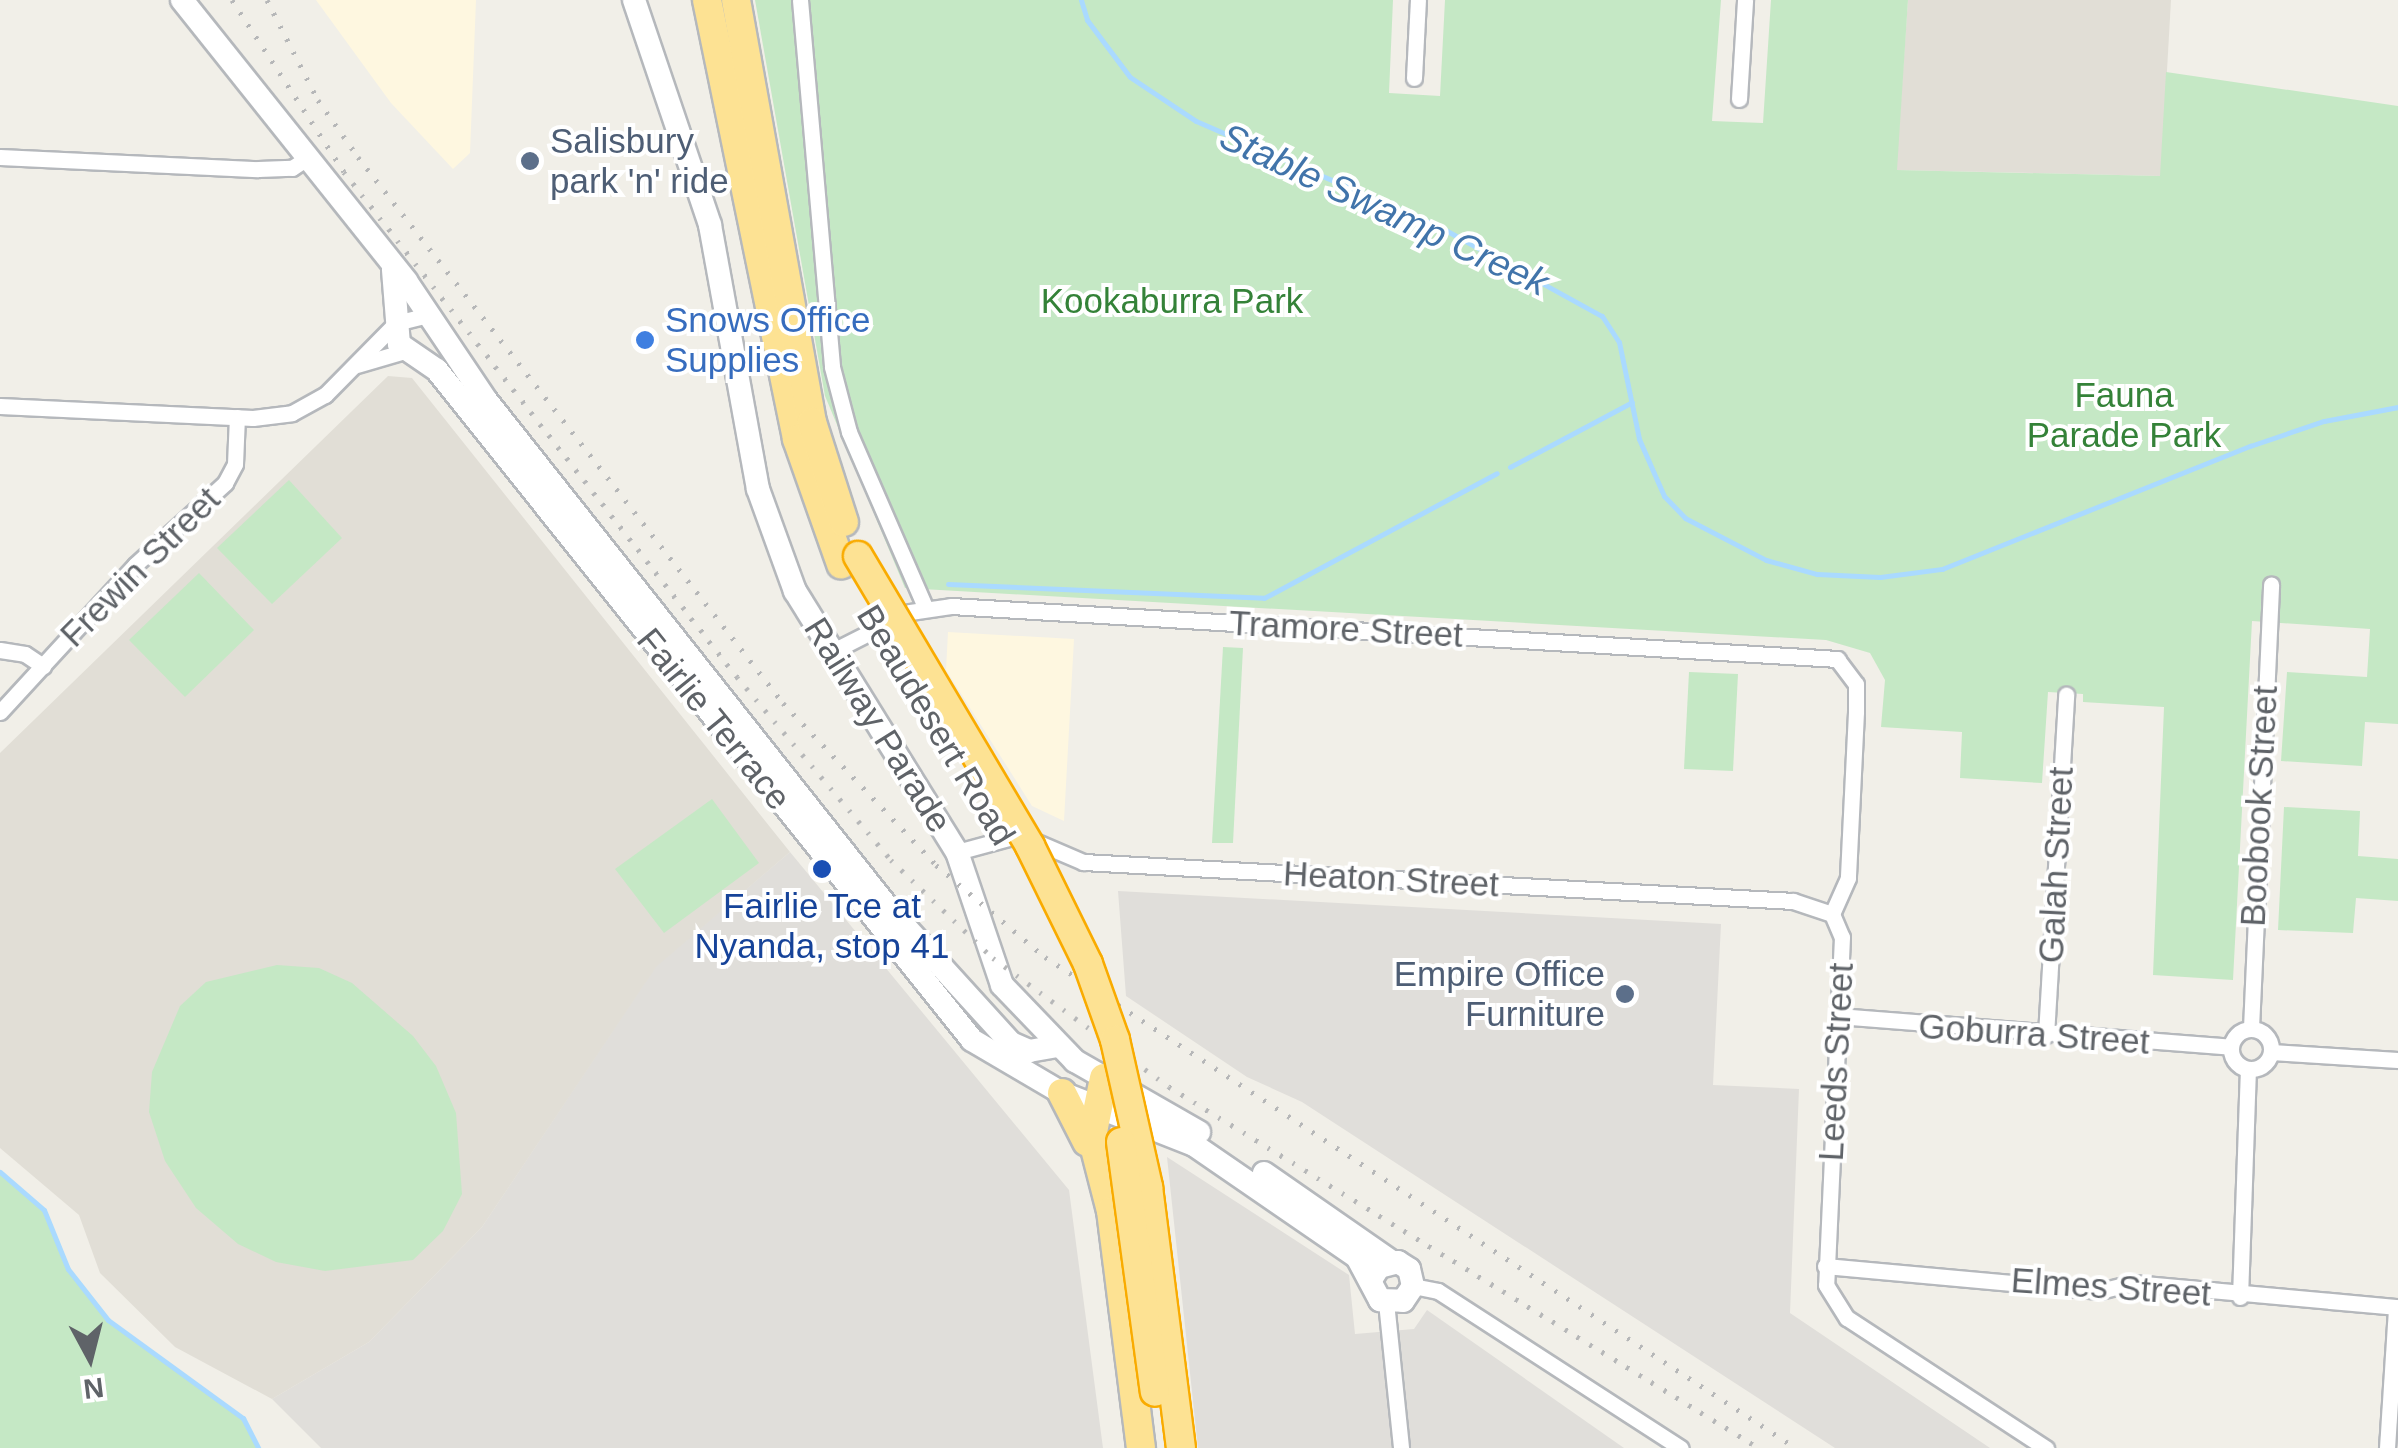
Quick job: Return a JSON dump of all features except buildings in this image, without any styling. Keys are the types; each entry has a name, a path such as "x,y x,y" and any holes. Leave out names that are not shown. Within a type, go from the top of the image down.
{"highway":[{"name":"Beaudesert Road","path":"707,0 798,439 850,560 1042,904 1099,1045 1118,1120 1162,1448"},
{"name":"Beaudesert Road","path":"736,0 812,422 850,560 1030,846 1088,964 1124,1071 1148,1187 1181,1448"},
{"path":"1062,1092 1095,1156 1110,1211 1140,1448"},
{"path":"1095,1156 1103,1097"},
{"path":"1103,1097 1129,1282 1121,1294"}],"street":[{"name":"Fairlie Terrace","path":"182,0 428,315 486,400 866,880 1001,1034"},
{"name":"Railway Parade","path":"634,0 710,225 768,526 795,591 957,852 1002,986 1103,1097 1194,1145 1357,1257 1372,1278"},
{"name":"Beaudesert Road","path":"800,0 832,368 864,469 926,607"},
{"path":"1414,78 1418,0"},
{"path":"1739,99 1744,0"},
{"path":"0,157 258,169 292,168 304,160"},
{"path":"354,367 405,350 396,323 393,270"},
{"path":"0,406 237,417 292,413 325,395 396,323 428,315"},
{"name":"Fairlie Terrace","path":"405,350 437,370 972,1040 996,1058 1062,1092 1103,1097"},
{"name":"Frewin Street","path":"0,712 134,565 225,484 235,464 237,417"},
{"name":"Boobook Street","path":"2251,1028 2271,584"},
{"name":"Tramore Street","path":"832,650 926,607 1822,656 1850,668 1856,684"},
{"path":"0,650 43,666"},
{"name":"Leeds Street","path":"1825,1266 1842,936 1832,914 1848,878 1856,684"},
{"name":"Galah Street","path":"2046,1035 2066,695"},
{"name":"Heaton Street","path":"957,852 1020,835 1084,862 1793,901 1832,914"},
{"path":"996,1058 1002,986"},
{"name":"Goburra Street","path":"1838,1016 2230,1047"},
{"path":"2251,1028 2268,1038 2271,1052 2266,1063 2248,1069 2236,1064 2230,1047 2240,1031 2251,1028"},
{"path":"1001,1034 1029,1051 1058,1046"},
{"path":"2271,1052 2398,1060"},
{"path":"2240,1296 2248,1069"},
{"name":"Railway Parade","path":"1103,1097 1294,1191 1392,1262"},
{"path":"1401,1448 1386,1302 1373,1290 1372,1278 1392,1262 1409,1269 1414,1286"},
{"path":"1825,1266 1832,1303 1847,1318 2046,1448"},
{"name":"Elmes Street","path":"1825,1266 2100,1290 2133,1283 2240,1296 2397,1307"},
{"path":"1386,1302 1403,1301 1414,1286"},
{"path":"1414,1286 1438,1291 1681,1448"},
{"path":"2387,1448 2397,1307"}],"shaded area":[{"path":"316,0 476,0 470,153 453,169 391,103"},
{"path":"1908,0 2171,0 2161,176 1896,170"},
{"path":"388,376 412,378 790,852 656,967 482,1227 369,1342 272,1399 175,1347 100,1273 79,1215 0,1148 0,753"},
{"path":"948,632 1074,639 1064,821 1032,806 946,670"},
{"path":"790,852 1069,1190 1103,1448 321,1448 272,1399 369,1342 482,1227 656,966"},
{"path":"1118,891 1721,924 1713,1085 1799,1089 1790,1313 1990,1448 1835,1448 1302,1102 1247,1077 1126,996"},
{"path":"1167,1157 1349,1275 1355,1334 1414,1329 1427,1310 1624,1448 1198,1448"}],"green space":[{"name":"Kookaburra Park","path":"755,0 1393,0 1389,93 1440,96 1445,0 1721,0 1712,121 1763,123 1771,0 1908,0 1897,170 2160,176 2166,72 2398,106 2398,724 2365,722 2362,766 2281,761 2287,672 2367,677 2370,629 2252,621 2233,980 2153,975 2164,707 2083,702 2083,694 2048,692 2042,783 1960,778 1962,732 1881,727 1885,680 1870,653 1826,640 905,588 825,396"},
{"path":"289,480 342,538 272,604 217,548"},
{"path":"199,573 254,630 185,697 129,640"},
{"path":"1223,647 1243,648 1233,843 1212,843"},
{"path":"1689,672 1738,674 1733,771 1684,769"},
{"path":"712,799 759,863 664,933 615,869"},
{"path":"2284,807 2360,811 2358,856 2398,859 2398,901 2356,898 2353,933 2278,930"},
{"path":"277,965 319,968 352,983 413,1036 436,1066 456,1113 462,1194 443,1231 413,1260 325,1271 276,1262 238,1244 196,1208 165,1161 149,1112 152,1072 180,1006 206,982"},
{"path":"0,1172 44,1210 68,1269 108,1320 243,1418 258,1448 0,1448"}],"waterway":[{"name":"Stable Swamp Creek","path":"1081,0 1087,20 1130,77 1196,121 1438,226 1602,316 1619,342 1639,439 1664,496 1685,518 1766,560 1817,574 1880,577 1942,569 2250,446 2324,421 2398,407"},
{"path":"1510,467 1632,402"},
{"path":"948,584 1264,598 1497,473"},
{"path":"0,1172 44,1210 68,1269 108,1320 243,1418 258,1448"}],"railway":[{"path":"232,0 344,172 737,677 891,860 993,958 1169,1087 1759,1448"},
{"path":"267,0 318,100 358,157 783,703 936,865 1045,957 1796,1448"}],"place":[{"name":"Salisbury park 'n' ride","path":"530,161"},
{"name":"Snows Office Supplies","path":"645,340"},
{"name":"Fairlie Tce at Nyanda, stop 41","path":"822,869"},
{"name":"Empire Office Furniture","path":"1625,994"}],"park label":[{"name":"Fauna Parade Park","path":"2124,415"}]}
